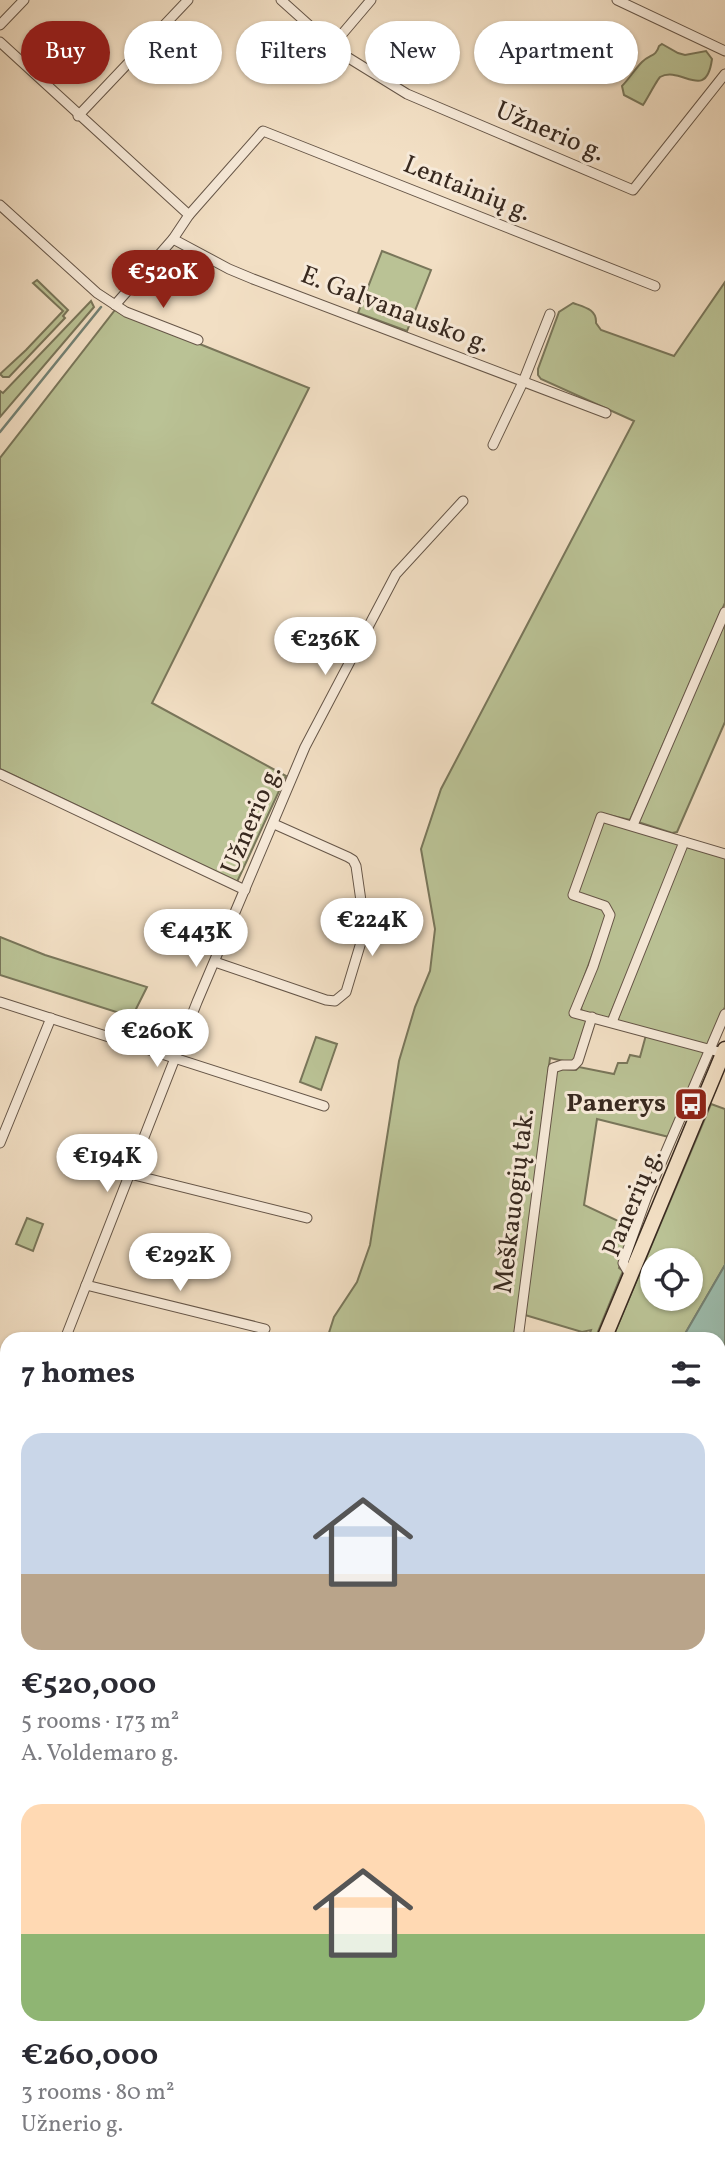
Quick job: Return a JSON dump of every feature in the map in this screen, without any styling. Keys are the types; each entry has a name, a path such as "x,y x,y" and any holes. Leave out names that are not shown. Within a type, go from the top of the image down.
{"main road":[{"name":"Panerių g.","path":"607,1332 719,1051"}],"street":[{"path":"0,25 24,0"},
{"path":"78,116 188,0"},
{"name":"Užnerio g.","path":"281,0 304,21"},
{"path":"351,28 372,0"},
{"path":"617,0 725,51"},
{"path":"0,42 189,215 173,239 116,305"},
{"name":"Užnerio g.","path":"351,59 407,94 633,190 725,74"},
{"name":"Lentainių g.","path":"189,215 263,131 655,286"},
{"path":"0,205 92,289 126,312 198,340"},
{"name":"E. Galvanausko g.","path":"173,239 241,274 606,413"},
{"path":"494,445 551,314"},
{"name":"Užnerio g.","path":"68,1332 175,1059 305,747 396,574 463,500"},
{"path":"633,825 725,612"},
{"path":"0,774 245,890"},
{"path":"725,854 601,817 573,895 605,906 610,918 574,1013 719,1051 725,1014"},
{"path":"215,962 326,1000 335,1001 346,992 365,929 354,860 274,824"},
{"path":"612,1022 684,842"},
{"path":"0,1003 324,1106"},
{"name":"Meškauogių tak.","path":"519,1332 553,1068 574,1065 578,1061 592,1017"},
{"path":"0,1143 51,1018"},
{"path":"130,1174 307,1218"},
{"path":"86,1285 265,1329"}],"shaded area":[{"path":"662,44 685,55 706,51 712,59 709,72 704,79 698,81 676,75 660,77 643,105 624,95 622,86 638,84 638,67 654,54"},
{"path":"382,251 431,270 407,331 358,313"},
{"path":"37,280 68,310 63,316 65,318 9,377 3,377 0,374 63,311 33,283"},
{"path":"725,282 725,603 630,820 600,813 570,895 604,910 607,915 570,1015 587,1020 573,1063 550,1058 516,1332 329,1332 334,1317 357,1282 370,1245 399,1061 415,1007 430,971 435,929 421,849 441,789 634,421 541,379 538,369 559,312 573,303 589,309 601,330 674,356"},
{"path":"91,301 94,307 0,417 0,391 3,393"},
{"path":"115,310 309,388 152,703 286,776 237,882 0,769 0,458"},
{"path":"725,619 725,722 677,832 672,833 638,822"},
{"path":"603,819 682,843 608,1020 582,1011 581,1008 612,913 577,894"},
{"path":"686,844 725,856 725,1007 707,1046 617,1021"},
{"path":"0,937 45,955 147,987 132,1017 0,975"},
{"path":"646,1035 705,1052 669,1137 597,1119 584,1205 633,1228 619,1268 623,1271 598,1332 582,1332 525,1315 556,1072 561,1069 576,1070 579,1067 614,1074 618,1063 627,1063 630,1055 640,1057"},
{"path":"316,1037 337,1044 321,1090 300,1082"},
{"path":"711,1104 725,1109 725,1265 703,1303 703,1248 650,1248"},
{"path":"27,1218 43,1224 33,1251 16,1244"},
{"path":"725,1265 725,1332 686,1332 698,1311 703,1311 703,1303"},
{"path":"640,1273 640,1311 698,1311 686,1332 615,1332"}],"waterway":[{"path":"0,432 101,307"}],"place":[{"name":"Panerys","path":"691,1104"}]}
